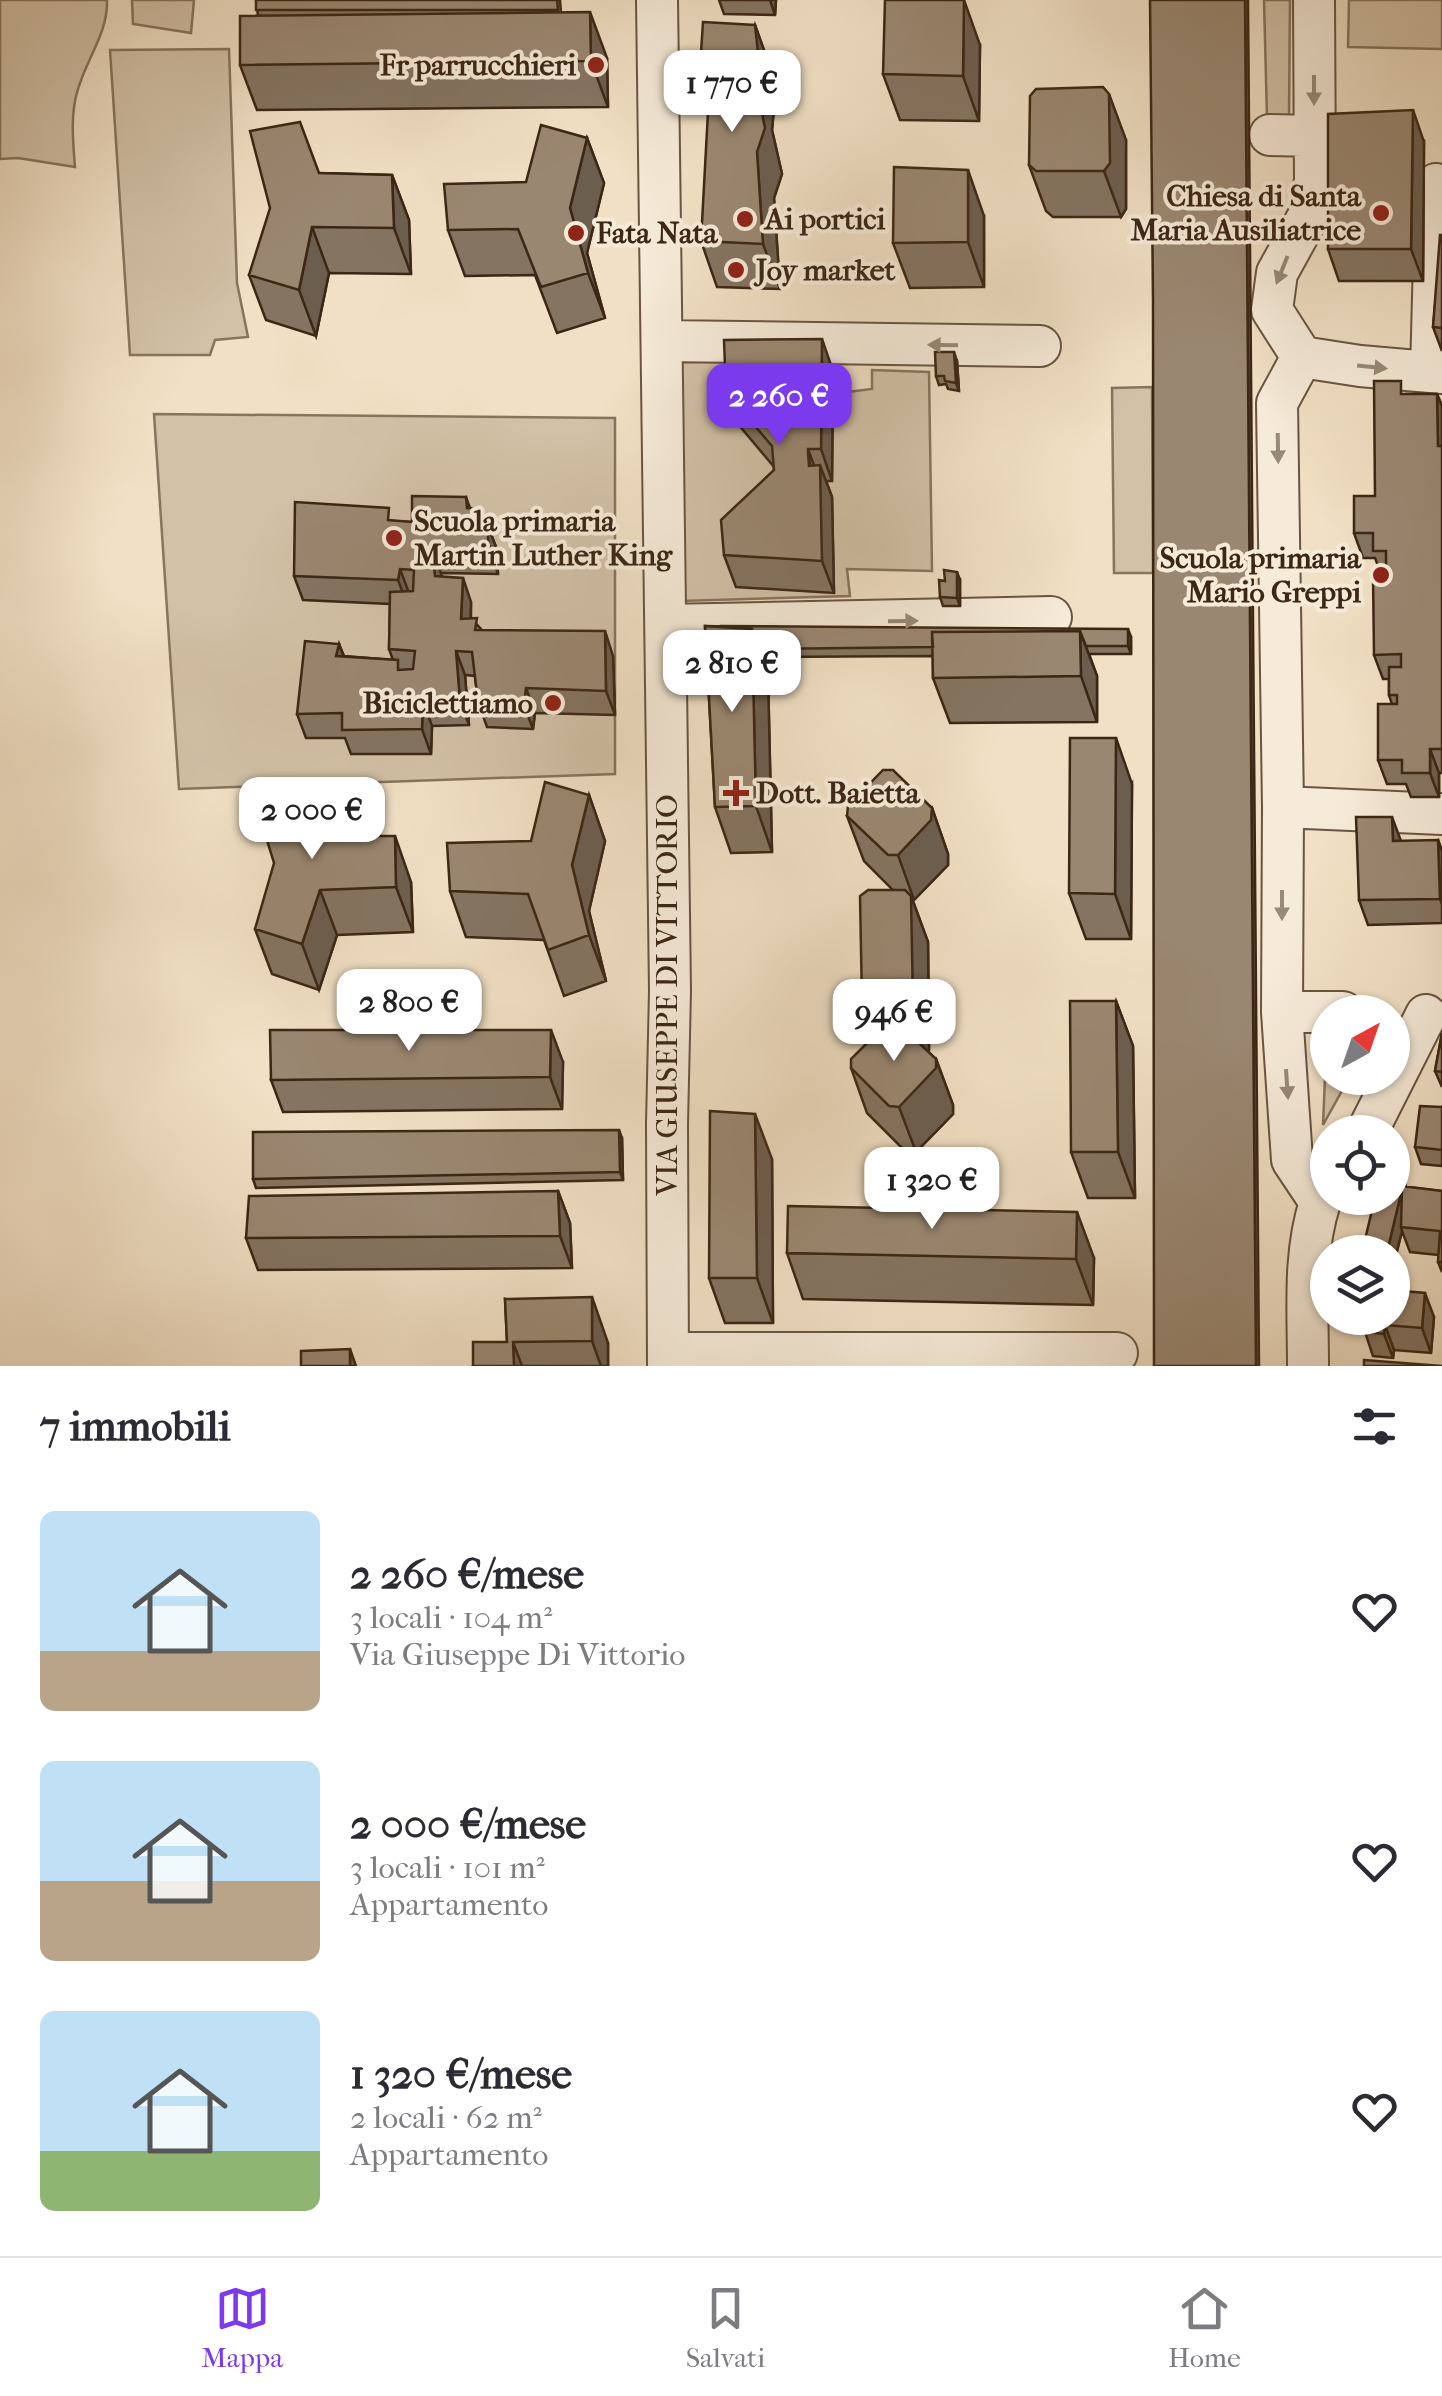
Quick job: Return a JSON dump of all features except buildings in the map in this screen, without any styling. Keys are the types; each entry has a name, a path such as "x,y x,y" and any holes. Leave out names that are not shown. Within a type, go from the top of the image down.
{"street":[{"name":"VIA GIUSEPPE DI VITTORIO","path":"658,0 670,991 668,1360"},
{"path":"1302,357 1272,310 1277,274 1308,215 1315,180 1314,0"},
{"path":"1270,134 1315,136"},
{"path":"1302,357 1436,372 1436,184"},
{"path":"662,341 1040,346"},
{"path":"1302,357 1277,403 1282,1012 1292,1160 1310,1180"},
{"path":"666,625 1051,618"},
{"path":"1283,808 1442,814"},
{"path":"1282,1012 1310,1012"},
{"path":"1375,1115 1420,1014"},
{"path":"1308,1366 1308,1256 1317,1215"},
{"path":"668,1360 1117,1352"}],"shaded area":[{"path":"0,0 107,0 101,34 75,99 75,167 0,159"},
{"path":"132,0 194,0 191,33 133,24"},
{"path":"1264,0 1290,0 1289,119 1267,118"},
{"path":"1349,0 1442,0 1442,49 1348,47"},
{"path":"229,49 237,283 248,337 215,340 210,355 130,355 110,50"},
{"path":"727,349 723,374 846,374 847,392 872,389 872,370 929,372 932,571 847,569 850,596 681,601 679,353"},
{"path":"1152,387 1153,573 1114,573 1112,388"},
{"name":"Scuola primaria Martin Luther King","path":"154,414 615,418 615,774 179,789"},
{"path":"1324,1095 1340,1095 1329,1115 1323,1115"}],"place":[{"name":"Fr parrucchieri","path":"596,65"},
{"name":"Chiesa di Santa Maria Ausiliatrice","path":"1381,213"},
{"name":"Ai portici","path":"745,219"},
{"name":"Fata Nata","path":"576,233"},
{"name":"Joy market","path":"736,270"},
{"name":"Scuola primaria Martin Luther King","path":"394,538"},
{"name":"Scuola primaria Mario Greppi","path":"1381,575"},
{"name":"Biciclettiamo","path":"553,703"},
{"name":"Dott. Baietta","path":"736,793"}]}
